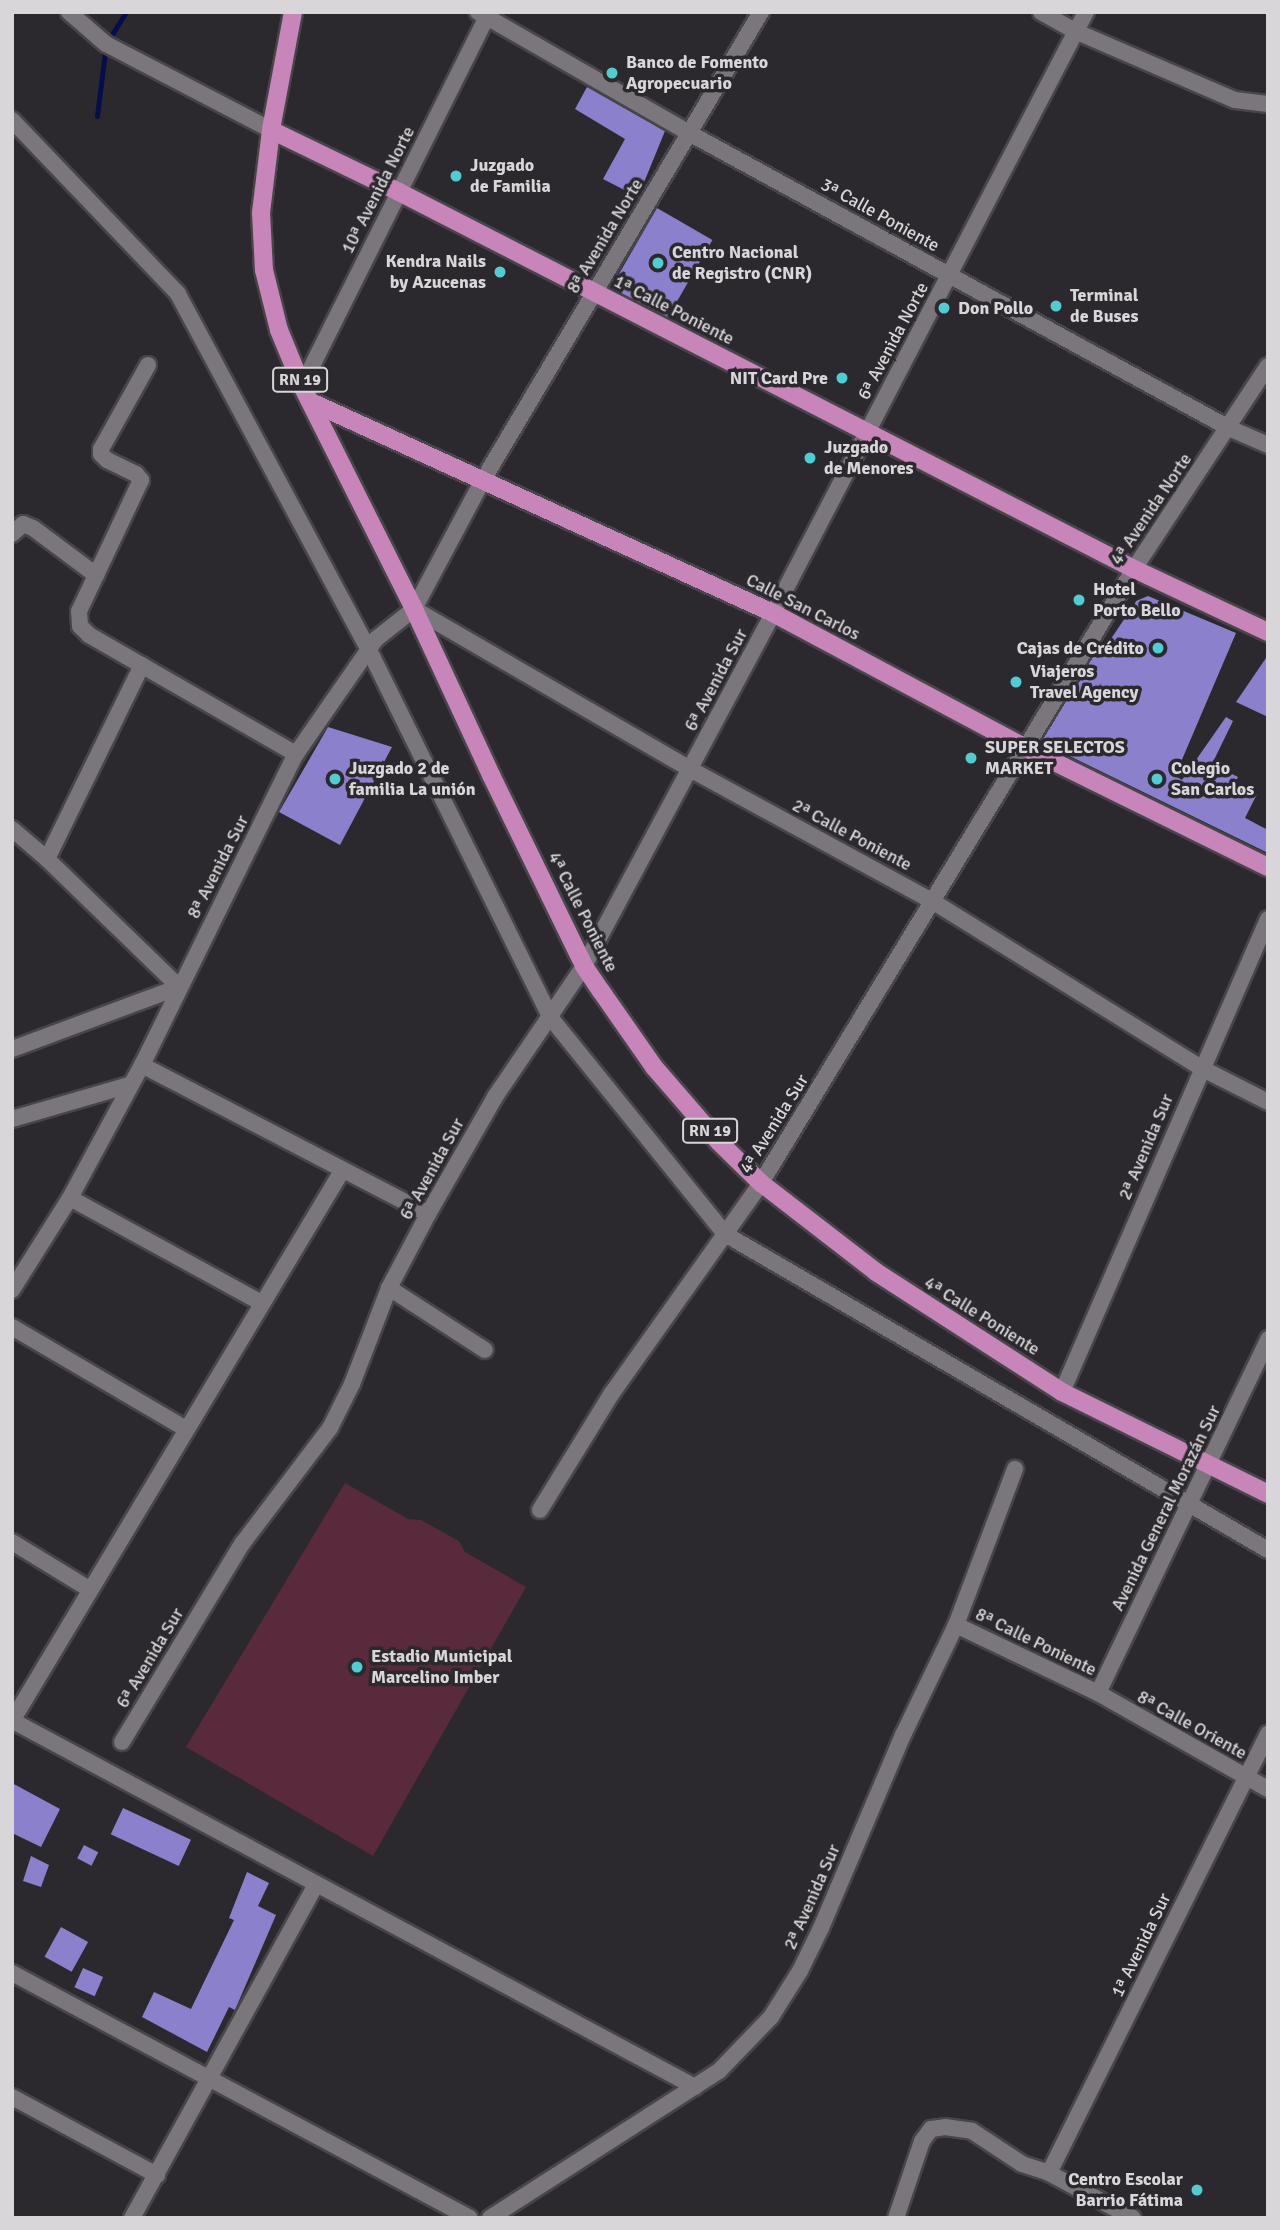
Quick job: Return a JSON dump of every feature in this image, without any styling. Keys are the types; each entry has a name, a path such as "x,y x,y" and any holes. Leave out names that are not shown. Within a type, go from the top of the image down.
{"main road":[{"name":"RN 19","path":"271,130 293,12"},
{"name":"1ª Calle Poniente","path":"271,130 398,192 1134,569 1268,632"},
{"name":"4ª Calle Poniente","path":"271,130 261,214 264,270 279,330 307,394 414,609 584,966 654,1067 719,1142 761,1183 920,1303 1062,1392 1209,1464"},
{"name":"Calle San Carlos","path":"307,394 483,480 773,612 1024,747 1268,867"},
{"name":"RN 19","path":"1209,1464 1268,1494"}],"street":[{"name":"1ª Calle Poniente","path":"69,12 106,44 271,130"},
{"name":"8ª Avenida Norte","path":"483,480 761,12"},
{"path":"1041,12 1077,32 1235,100 1268,104"},
{"name":"6ª Avenida Norte","path":"773,612 1086,12"},
{"name":"3ª Calle Poniente","path":"485,14 690,133 1229,428 1268,445"},
{"name":"10ª Avenida Norte","path":"307,394 398,192 485,14"},
{"path":"12,120 178,294 369,650 550,1017 725,1234 1268,1550"},
{"path":"148,365 101,449 101,454 107,460 136,474 141,480 79,611 80,626 89,635 296,754"},
{"name":"4ª Avenida Norte","path":"1024,747 1134,569 1268,366"},
{"name":"8ª Avenida Sur","path":"12,1290 69,1198 142,1065 296,754 376,639 414,609 483,480"},
{"path":"12,534 23,524 33,528 96,575"},
{"name":"2ª Calle Poniente","path":"414,609 690,769 932,901 1201,1068 1268,1102"},
{"name":"6ª Avenida Sur","path":"122,1742 242,1544 330,1428 352,1384 389,1288 428,1214 495,1097 584,966 773,612"},
{"path":"47,859 142,665"},
{"name":"4ª Avenida Sur","path":"540,1510 612,1393 761,1183 1024,747"},
{"path":"12,829 47,859 180,987 12,1049"},
{"name":"2ª Avenida Sur","path":"1062,1392 1268,919"},
{"path":"142,1065 428,1214"},
{"path":"12,1119 130,1085"},
{"path":"342,1171 12,1721 695,2088"},
{"path":"69,1198 262,1303"},
{"path":"389,1288 485,1350"},
{"path":"12,1327 186,1429"},
{"name":"Avenida General Morazán Sur","path":"1098,1693 1268,1339"},
{"name":"2ª Avenida Sur","path":"490,2218 695,2088 738,2055 771,2017 800,1971 903,1735 956,1625 1015,1469"},
{"path":"12,1542 89,1589"},
{"name":"8ª Calle Poniente","path":"956,1625 1098,1693"},
{"name":"8ª Calle Oriente","path":"1098,1693 1268,1789"},
{"name":"1ª Avenida Sur","path":"1049,2173 1268,1734"},
{"path":"132,2218 316,1884"},
{"path":"12,1973 470,2218"},
{"path":"12,2097 157,2175"},
{"path":"896,2218 922,2141 931,2129 945,2127 972,2131 1015,2160 1049,2173 1133,2218"}],"shaded area":[{"name":"Estadio Municipal Marcelino Imber","path":"345,1483 408,1519 421,1520 459,1541 465,1552 526,1587 373,1856 186,1747"}],"building":[{"path":"587,87 665,131 638,197 603,179 625,139 575,109"},
{"name":"Centro Nacional de Registro (CNR)","path":"657,208 712,240 666,320 611,288"},
{"path":"1148,596 1236,633 1175,776 1182,780 1226,717 1233,721 1212,764 1238,777 1235,783 1257,794 1245,818 1268,830 1268,853 1041,742 1068,698 1070,699 1093,656 1098,658 1125,618 1128,620 1136,601"},
{"path":"1268,655 1268,717 1236,702"},
{"name":"Juzgado 2 de familia La unión","path":"328,727 392,747 340,845 279,812"},
{"path":"12,1783 60,1809 41,1847 12,1833"},
{"path":"123,1808 191,1840 179,1866 111,1834"},
{"path":"84,1845 98,1852 91,1866 77,1858"},
{"path":"31,1856 49,1865 41,1887 23,1881"},
{"path":"247,1872 269,1883 258,1906 276,1915 235,2010 229,2007 207,2052 142,2017 154,1992 191,2009 234,1920 229,1918"},
{"path":"61,1927 88,1942 72,1972 45,1957"},
{"path":"83,1968 103,1977 95,1996 74,1987"}],"waterway":[{"path":"97,116 106,44 126,12"}],"place":[{"name":"Banco de Fomento Agropecuario","path":"612,73"},
{"name":"Juzgado de Familia","path":"456,176"},
{"name":"Centro Nacional de Registro (CNR)","path":"658,263"},
{"name":"Kendra Nails by Azucenas","path":"500,272"},
{"name":"Terminal de Buses","path":"1056,306"},
{"name":"Don Pollo","path":"944,308"},
{"name":"NIT Card Pre","path":"842,378"},
{"name":"Juzgado de Menores","path":"810,458"},
{"name":"Hotel Porto Bello","path":"1079,600"},
{"name":"Cajas de Crédito","path":"1158,648"},
{"name":"Viajeros Travel Agency","path":"1016,682"},
{"name":"SUPER SELECTOS MARKET","path":"971,758"},
{"name":"Juzgado 2 de familia La unión","path":"335,779"},
{"name":"Colegio San Carlos","path":"1157,779"},
{"name":"Estadio Municipal Marcelino Imber","path":"357,1667"},
{"name":"Centro Escolar Barrio Fátima","path":"1197,2190"}]}
